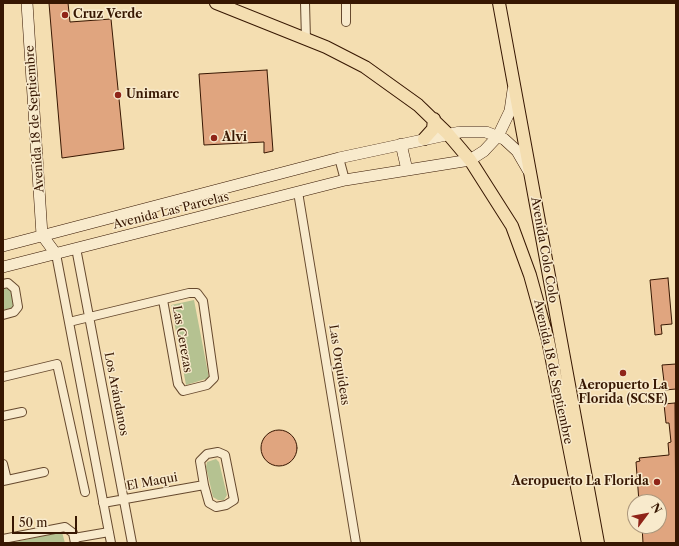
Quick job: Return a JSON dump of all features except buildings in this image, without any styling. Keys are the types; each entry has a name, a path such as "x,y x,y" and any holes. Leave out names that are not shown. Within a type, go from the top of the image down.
{"main road":[{"name":"Avenida 18 de Septiembre","path":"27,3 42,235"},
{"name":"Avenida 18 de Septiembre","path":"216,3 306,40 365,67 401,91 434,119 470,160 512,226 530,275 548,340 588,543"},
{"name":"Avenida Colo Colo","path":"499,3 598,543"},
{"name":"Avenida Las Parcelas","path":"3,267 345,180 470,160 484,151 498,136 508,117 512,101 512,71"},
{"path":"424,139 433,129 434,119"},
{"name":"Avenida Las Parcelas","path":"3,246 339,158 448,134 479,131 498,136 510,143 517,151 528,170 533,188"},
{"path":"401,144 407,170"},
{"path":"42,235 56,254"}],"street":[{"path":"305,3 306,40"},
{"path":"346,3 346,22"},
{"path":"339,158 345,180"},
{"name":"Las Orquídeas","path":"298,192 356,543"},
{"name":"Los Arándanos","path":"76,248 132,543"},
{"path":"56,254 111,543"},
{"path":"3,284 8,283 15,289 18,306 14,312 3,315"},
{"name":"Las Cerezas","path":"69,322 163,300 197,293 203,301 214,378 207,385 183,391 178,384 163,300"},
{"path":"3,377 57,364 86,492"},
{"path":"3,416 22,412"},
{"path":"218,452 225,456 234,500 226,505 216,507 209,502 204,485 200,462 207,454 218,452"},
{"path":"3,464 5,481 44,472"},
{"name":"El Maqui","path":"104,504 204,485"},
{"path":"3,538 65,527 73,533 74,541 109,532"}],"green space":[{"path":"10,286 15,307 3,310 3,288"},
{"path":"194,300 209,378 186,385 171,305"},
{"path":"216,459 219,462 227,495 224,500 218,500 213,497 206,467 207,462"},
{"path":"62,532 65,543 11,543"}],"place":[{"name":"Cruz Verde","path":"65,15"},
{"name":"Unimarc","path":"118,95"},
{"name":"Alvi","path":"214,138"},
{"name":"Aeropuerto La Florida (SCSE)","path":"623,373"},
{"name":"Aeropuerto La Florida","path":"657,482"}]}
